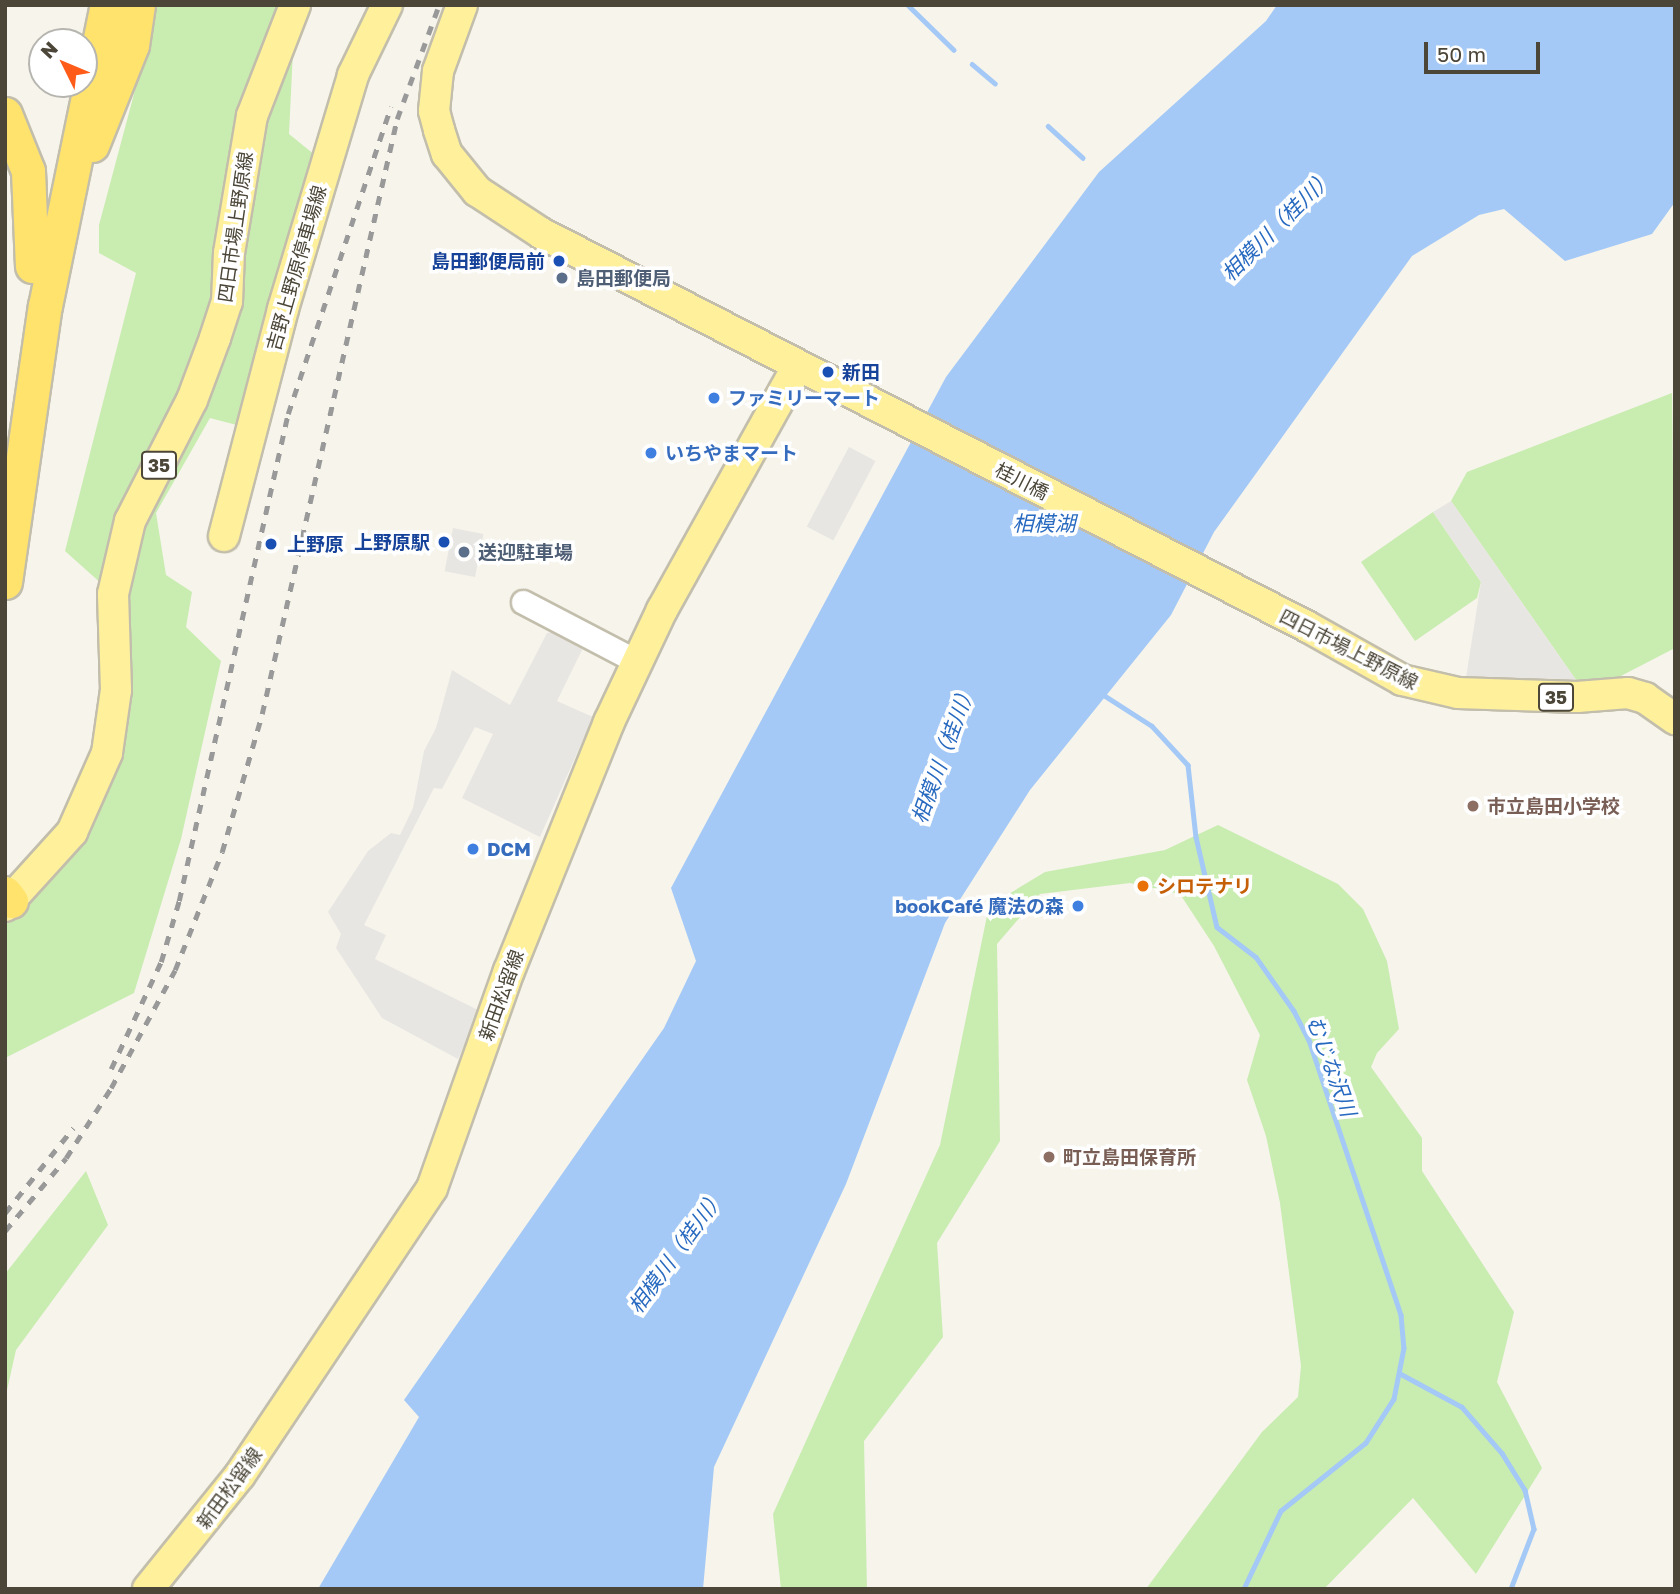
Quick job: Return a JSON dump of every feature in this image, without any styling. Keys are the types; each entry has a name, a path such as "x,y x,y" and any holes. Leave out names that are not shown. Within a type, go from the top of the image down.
{"highway":[{"path":"90,28 94,5"},
{"path":"5,582 45,306 107,5"},
{"path":"67,196 117,90 132,45 138,5"},
{"path":"5,445 32,265 74,98"},
{"path":"5,114 29,171 32,265"}],"main road":[{"name":"四日市場上野原線","path":"7,899 72,832 107,752 116,690 113,594 130,521 192,400 227,302 229,253 252,116 295,5"},
{"name":"吉野上野原停車場線","path":"224,536 283,309 353,75 387,5"},
{"name":"35","path":"462,6 438,71 434,111 447,154 462,176 493,204 541,233 798,366"},
{"name":"桂川橋","path":"798,366 1266,607"},
{"name":"新田松留線","path":"148,1589 240,1475 432,1188 524,933 638,663 662,611 798,366"},
{"name":"四日市場上野原線","path":"1266,607 1402,680 1429,688 1577,697 1628,693 1645,698 1675,719"}],"street":[{"path":"523,602 638,663"}],"green space":[{"path":"143,5 276,5 294,30 289,134 326,164 252,429 210,418 156,513 166,575 192,592 186,627 221,661 181,839 134,993 5,1058 5,906 87,805 113,594 65,551 136,273 99,253 99,225 142,64"},
{"path":"1672,393 1675,648 1615,679 1576,680 1451,501 1467,472"},
{"path":"1433,512 1481,582 1477,598 1415,641 1361,562"},
{"path":"1218,825 1338,884 1363,909 1387,961 1399,1029 1377,1053 1371,1067 1422,1138 1422,1171 1514,1312 1497,1382 1542,1468 1476,1574 1413,1498 1324,1589 1146,1589 1262,1432 1298,1397 1301,1366 1280,1203 1266,1136 1247,1080 1260,1035 1214,946 1180,894 1130,883 1040,894 997,944 1000,1141 937,1243 943,1337 864,1441 867,1589 781,1589 773,1514 940,1145 989,906 1045,872 1165,850"},
{"path":"86,1171 108,1225 16,1350 5,1399 5,1274"}],"shaded area":[{"path":"849,447 875,461 833,541 807,526"},
{"path":"1451,501 1576,680 1465,684 1481,582 1433,512"},
{"name":"送迎駐車場","path":"453,528 483,534 475,577 445,571"},
{"path":"554,632 583,648 557,701 593,717 540,837 462,798 493,734 475,727 442,789 434,788 364,925 386,935 375,959 480,1011 458,1059 382,1018 336,948 341,934 328,912 368,851 391,833 400,835 413,808 424,751 436,728 452,670 510,705 547,633"}],"water":[{"name":"相模湖","path":"1277,5 1675,5 1675,202 1652,234 1565,261 1504,209 1479,215 1412,256 1214,532 1171,615 1030,790 945,923 846,1184 714,1467 703,1589 318,1589 419,1417 404,1400 664,1028 696,961 671,888 946,377 1099,172 1266,21"}],"waterway":[{"path":"908,5 954,50"},
{"path":"972,64 995,83"},
{"path":"1048,126 1083,158"},
{"name":"むじな沢川","path":"1102,694 1152,726 1188,765 1196,837 1217,927 1256,957 1294,1011 1309,1040 1401,1315 1404,1348 1394,1399 1366,1443 1281,1511 1244,1589"},
{"path":"1401,1374 1462,1407 1502,1453 1525,1490 1534,1529 1511,1589"}],"railway":[{"path":"5,1231 66,1158 111,1088 175,970 222,852 262,714 397,119 439,5"},
{"path":"111,1069 161,962 179,901 288,414 391,107"},
{"path":"5,1213 73,1128"}],"place":[{"name":"島田郵便局前","path":"559,261"},
{"name":"島田郵便局","path":"562,278"},
{"name":"新田","path":"828,372"},
{"name":"ファミリーマート","path":"714,398"},
{"name":"いちやまマート","path":"651,453"},
{"name":"上野原駅","path":"444,542"},
{"name":"上野原","path":"271,544"},
{"name":"送迎駐車場","path":"464,552"},
{"name":"市立島田小学校","path":"1473,806"},
{"name":"DCM","path":"473,849"},
{"name":"シロテナリ","path":"1143,886"},
{"name":"bookCafé 魔法の森","path":"1078,906"},
{"name":"町立島田保育所","path":"1049,1157"}],"water label":[{"name":"相模川（桂川）","path":"1277,225"},
{"name":"相模川（桂川）","path":"943,753"},
{"name":"相模川（桂川）","path":"676,1251"}]}
